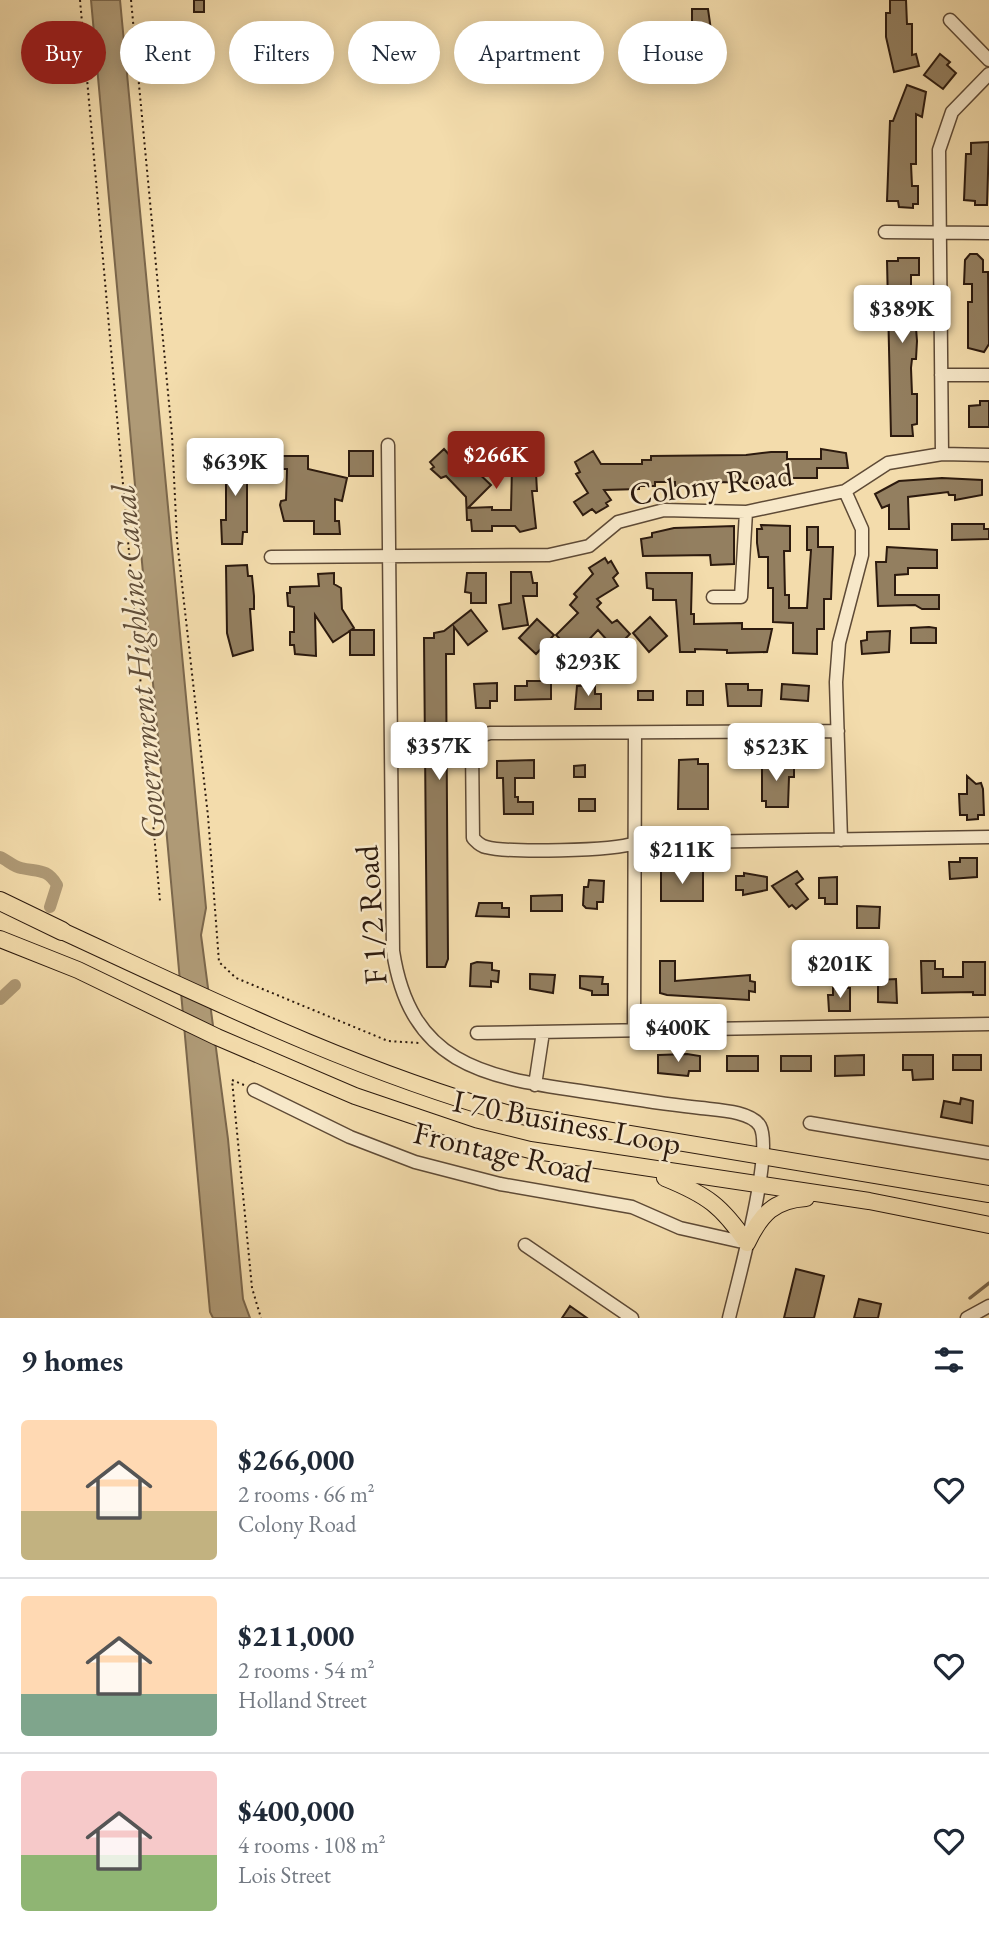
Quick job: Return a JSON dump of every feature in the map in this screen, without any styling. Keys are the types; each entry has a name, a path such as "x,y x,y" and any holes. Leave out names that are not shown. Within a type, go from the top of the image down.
{"highway":[{"path":"0,901 62,931"},
{"path":"0,912 62,931"}],"main road":[{"name":"I 70 Business Loop","path":"62,931 214,1002 405,1082 497,1111 542,1122 764,1155 989,1194"},
{"name":"I 70 Business Loop","path":"0,939 78,970 217,1037 355,1096 416,1118 530,1150 869,1201 989,1225"},
{"path":"640,1168 710,1199 729,1217 747,1242 767,1210 783,1201 808,1198 869,1201"}],"street":[{"path":"950,20 989,60"},
{"path":"942,454 940,150 944,130 957,105 989,74"},
{"path":"885,232 989,233"},
{"path":"941,375 989,374"},
{"name":"F 1/2 Road","path":"388,445 393,951 397,980 404,1000 434,1043 471,1067 535,1085 712,1110 754,1119 761,1127 764,1155 729,1318"},
{"name":"Colony Road","path":"271,557 549,555 589,546 618,522 664,510 747,512 845,491 888,463 942,454 989,455"},
{"path":"841,840 836,682 839,643 862,555 862,529 845,491"},
{"path":"713,597 741,597 747,512"},
{"path":"838,731 490,733 480,736 472,747 473,838 489,848 619,849 635,843 989,836"},
{"path":"634,1029 635,733"},
{"path":"477,1032 989,1024"},
{"path":"535,1085 543,1032"},
{"name":"Frontage Road","path":"254,1090 350,1137 426,1165 500,1184 632,1207 690,1231 747,1242"},
{"path":"810,1123 989,1153"},
{"path":"525,1245 632,1318"},
{"path":"967,1318 989,1306"}],"path":[{"path":"80,0 160,901"},
{"path":"131,0 172,435 177,540 208,816 219,962 236,978 388,1041 434,1043"},
{"path":"254,1090 232,1080 252,1288 261,1318"}],"shaded area":[{"path":"91,0 120,0 120,84 128,84 206,908 201,935 228,1139 243,1299 250,1318 213,1318 210,1312 99,84 106,84 106,21 93,21"}],"building":[{"path":"194,0 204,0 204,12 194,12"},
{"path":"890,0 906,0 907,24 912,24 912,55 916,54 919,66 894,72 886,37 886,13 890,13"},
{"path":"692,9 708,9 710,21 692,21"},
{"path":"940,54 950,62 947,65 956,73 943,89 924,75"},
{"path":"907,85 926,92 922,117 916,114 916,164 911,164 912,186 918,186 918,204 913,204 913,208 899,207 898,201 887,201 890,121 893,121"},
{"path":"989,142 987,205 975,205 975,201 964,200 966,154 971,154 971,143"},
{"path":"970,254 977,254 983,260 983,272 988,272 989,344 984,352 968,348 968,302 972,302 972,284 964,284 965,260"},
{"path":"898,258 919,258 919,275 911,275 911,296 916,296 912,328 916,328 917,341 916,359 912,359 911,368 912,394 917,394 917,424 912,425 913,436 891,436 887,261 898,261"},
{"path":"980,401 989,401 989,427 969,427 969,406 980,405"},
{"path":"444,449 460,467 463,464 471,472 474,469 491,485 468,508 492,507 492,510 511,510 512,467 517,467 517,450 537,450 538,461 542,461 542,473 536,473 537,491 532,491 536,528 520,532 515,526 492,526 492,531 472,531 471,520 467,520 466,497 446,476 441,478 431,469 434,467 430,462"},
{"path":"821,449 846,453 848,468 817,468 817,478 787,478 787,484 718,482 718,485 675,486 675,482 655,482 655,486 639,486 639,489 604,490 611,500 606,503 608,506 596,513 592,509 583,515 574,502 588,493 576,474 580,472 575,462 593,451 601,464 642,464 642,460 651,460 651,456 746,455 771,452 787,452 787,459 821,459"},
{"path":"349,451 373,451 373,476 349,476"},
{"path":"221,452 242,452 243,463 247,463 247,532 243,532 242,544 222,544 221,520 226,520 226,476 221,476"},
{"path":"282,456 308,456 308,469 347,478 342,501 335,499 335,521 339,521 340,534 314,534 314,521 284,521 280,505 281,501 286,500 287,469 283,469"},
{"path":"942,478 982,480 982,495 955,500 955,495 949,495 948,492 908,497 909,529 889,529 889,505 882,508 875,494 899,481"},
{"path":"952,524 984,524 984,529 989,529 989,539 952,540"},
{"path":"761,525 790,526 790,551 784,551 785,595 789,595 789,608 807,608 811,550 807,550 807,527 818,527 818,547 833,547 831,599 824,599 824,629 817,629 817,654 793,653 793,623 773,622 773,588 768,588 768,557 759,557 757,543 757,529 762,529"},
{"path":"734,526 734,564 711,565 710,555 643,556 641,539 652,537 652,533 674,528"},
{"path":"887,547 937,550 937,568 908,568 908,574 895,575 895,595 939,595 939,609 922,609 915,605 878,606 876,562 886,562"},
{"path":"605,558 608,563 611,561 618,573 613,578 618,586 597,599 601,603 597,607 612,623 617,620 630,634 615,649 598,630 575,654 556,635 578,613 570,605 577,597 574,594 593,574 589,568"},
{"path":"247,565 248,576 252,576 254,596 254,609 250,609 253,650 233,656 227,633 226,566"},
{"path":"511,572 531,572 533,583 537,583 537,596 523,596 528,625 503,629 499,605 511,603"},
{"path":"334,573 334,584 341,588 342,609 354,628 351,630 374,630 374,655 350,655 350,631 333,642 315,615 316,656 295,654 294,645 290,645 290,632 294,632 294,607 288,606 287,593 290,593 290,587 319,586 318,574"},
{"path":"467,573 486,573 486,603 471,603 471,593 465,592"},
{"path":"646,573 692,573 691,614 694,614 694,624 742,623 742,629 772,629 767,652 727,653 727,650 695,649 695,652 680,652 676,600 653,600 653,589 647,588"},
{"path":"471,610 487,631 468,645 454,627 454,654 446,654 448,959 445,967 427,967 424,638 434,638 434,633 444,631"},
{"path":"650,617 667,636 649,652 633,633"},
{"path":"537,619 554,635 536,654 519,638"},
{"path":"911,628 936,628 936,643 911,643"},
{"path":"890,631 889,652 862,654 861,641 867,640 867,632"},
{"path":"527,681 551,681 551,699 515,700 515,686 527,686"},
{"path":"497,683 497,701 490,701 490,708 476,708 474,684"},
{"path":"726,684 748,684 748,690 762,690 761,706 728,706"},
{"path":"782,684 809,686 808,701 781,699"},
{"path":"595,685 595,694 601,694 601,709 575,709 577,686"},
{"path":"638,691 653,691 653,700 638,700"},
{"path":"687,691 703,691 703,705 687,705"},
{"path":"766,758 777,758 777,763 794,763 794,777 789,777 788,807 766,807 766,801 762,801 762,763 766,763"},
{"path":"698,759 698,764 708,764 708,809 678,809 679,760"},
{"path":"534,760 534,778 515,778 515,797 518,797 518,802 533,802 533,814 504,814 503,778 497,778 497,761"},
{"path":"585,765 585,777 574,777 574,766"},
{"path":"967,776 976,784 981,783 983,789 984,815 978,815 978,819 967,820 967,815 960,815 959,794 967,794"},
{"path":"579,799 595,799 595,811 579,811"},
{"path":"960,858 977,858 977,877 950,879 949,862 960,862"},
{"path":"661,871 703,871 703,901 661,901"},
{"path":"797,871 803,879 796,884 808,899 796,909 792,905 789,907 772,886"},
{"path":"744,873 767,877 767,890 743,895 743,890 736,890 736,876 744,876"},
{"path":"837,877 837,904 825,904 825,898 819,898 819,878"},
{"path":"589,880 604,881 603,902 597,902 597,909 583,905 584,887 588,887"},
{"path":"562,895 562,911 531,911 531,896"},
{"path":"479,903 502,903 502,908 509,908 509,917 476,916"},
{"path":"857,906 880,907 879,928 857,928"},
{"path":"797,943 810,943 810,960 797,960"},
{"path":"660,961 675,961 675,981 750,975 750,981 755,982 755,992 749,991 749,1000 660,993"},
{"path":"921,961 935,961 935,969 943,969 943,977 963,977 963,962 985,962 985,995 973,995 973,992 922,993"},
{"path":"492,963 492,970 499,971 498,982 491,981 491,987 470,986 471,964"},
{"path":"530,974 555,975 553,993 530,989"},
{"path":"580,976 603,977 602,984 608,984 608,995 592,995 592,991 580,988"},
{"path":"896,979 897,1003 878,1002 878,980"},
{"path":"833,988 850,988 850,1011 829,1011 828,995 833,995"},
{"path":"658,1055 700,1056 700,1071 689,1071 688,1076 658,1073"},
{"path":"864,1055 864,1075 835,1076 835,1056"},
{"path":"903,1055 933,1055 933,1079 913,1080 912,1070 903,1070"},
{"path":"953,1055 981,1055 981,1070 953,1070"},
{"path":"727,1056 758,1056 758,1071 727,1071"},
{"path":"781,1056 811,1056 811,1071 781,1071"},
{"path":"961,1098 973,1101 972,1123 941,1117 944,1101 960,1104"},
{"path":"796,1269 824,1276 814,1318 784,1318"},
{"path":"859,1299 881,1304 878,1318 854,1318"},
{"path":"570,1306 587,1318 562,1318"}],"waterway":[{"path":"0,857 18,867 50,876 57,885 50,907"},
{"path":"0,999 15,985"},
{"path":"970,1298 989,1283"}],"water label":[{"name":"Government Highline Canal","path":"138,662"}]}
